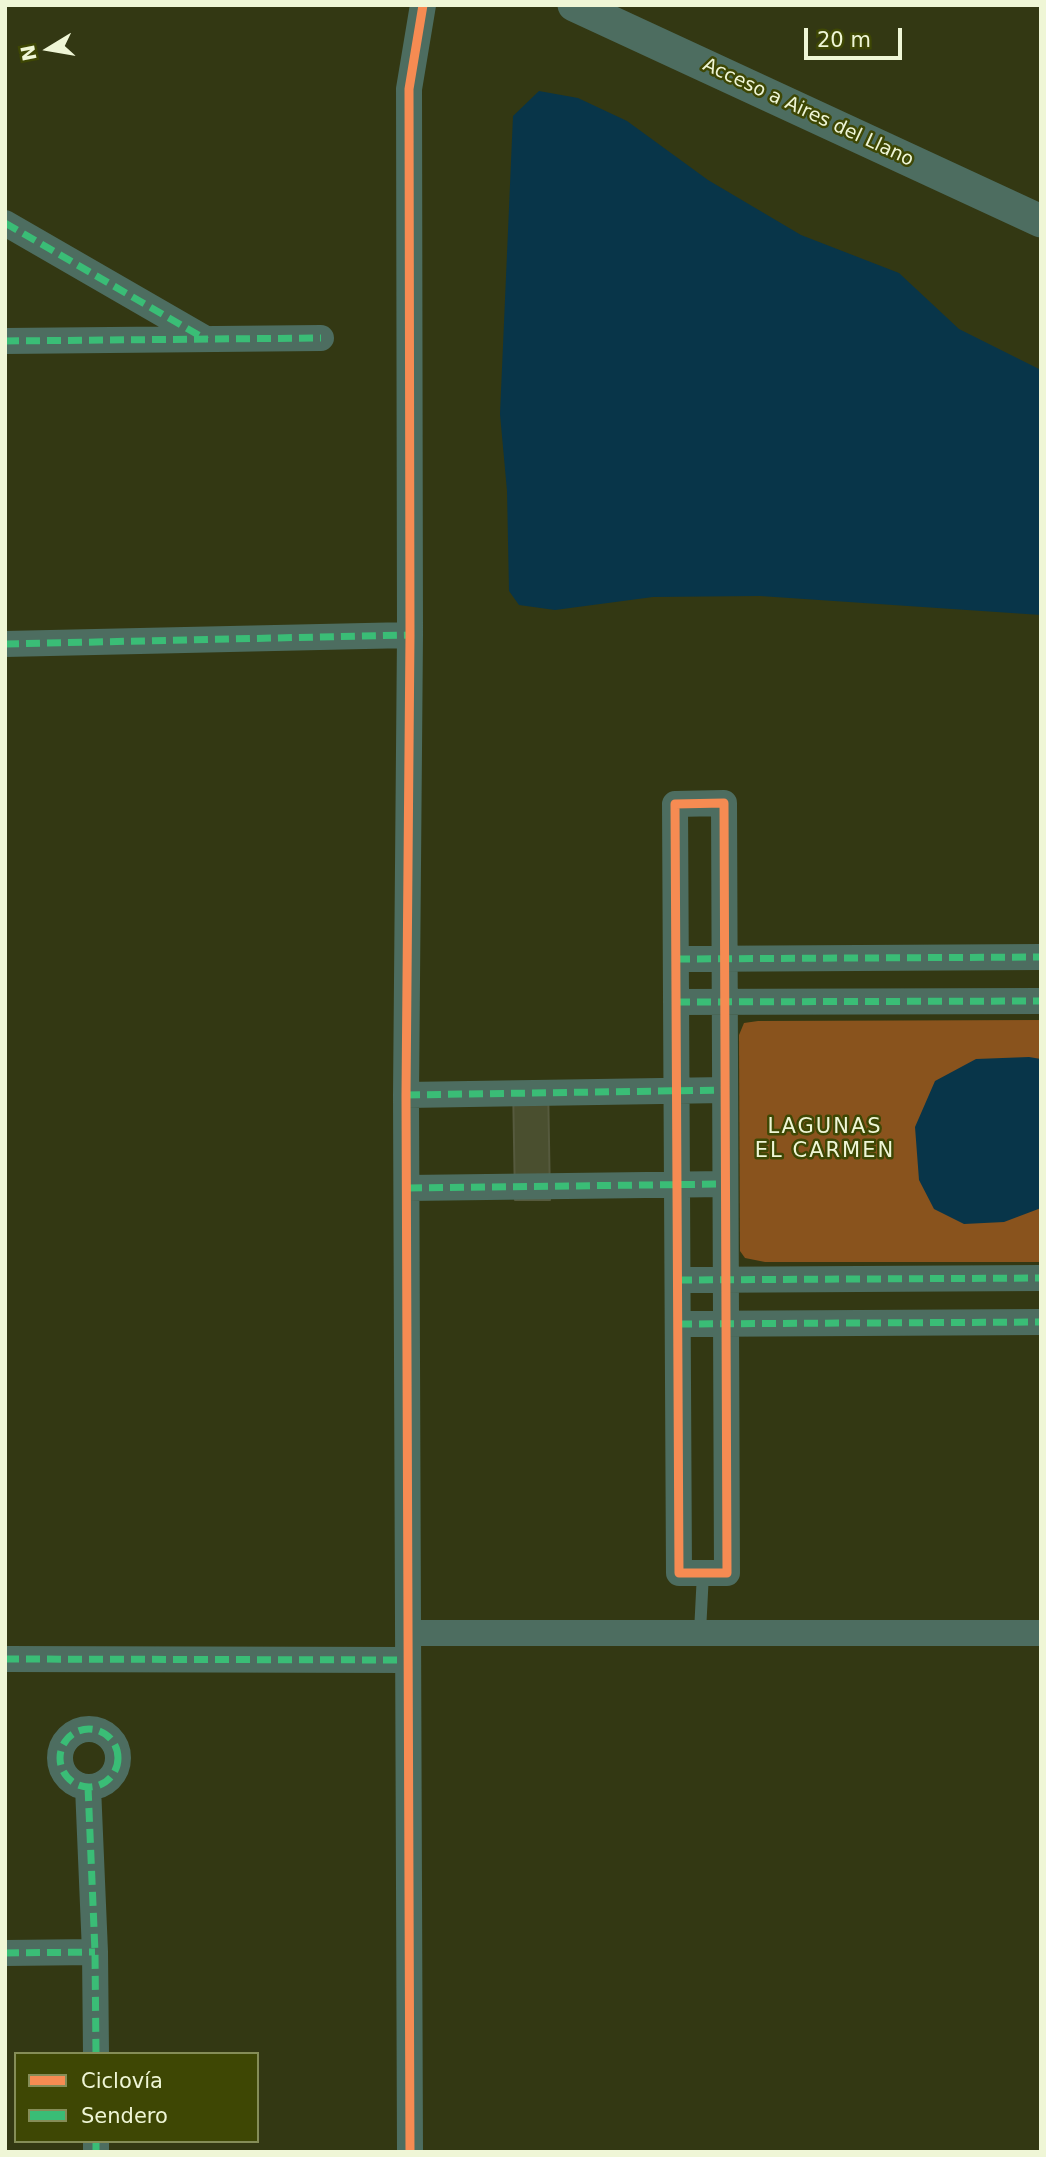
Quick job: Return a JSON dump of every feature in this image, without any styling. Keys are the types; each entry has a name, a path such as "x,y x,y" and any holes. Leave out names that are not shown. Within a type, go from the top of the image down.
{"street":[{"path":"410,2152 406,1095 410,635 409,89 423,5"},
{"name":"Acceso a Aires del Llano","path":"575,5 1041,221"},
{"path":"5,223 207,340"},
{"path":"5,341 321,338"},
{"path":"5,644 410,635"},
{"path":"724,803 724,959 727,1573 680,1573 675,804 724,803"},
{"path":"676,959 1041,957"},
{"path":"676,1002 1041,1000"},
{"path":"406,1095 725,1090"},
{"path":"408,1188 726,1184"},
{"path":"678,1280 1041,1278"},
{"path":"678,1324 1041,1322"},
{"path":"409,1633 1041,1633"},
{"path":"5,1659 407,1660"},
{"path":"88,1787 96,2052"},
{"path":"5,1953 95,1952"}],"lane":[{"path":"700,1632 703,1573"}],"shaded area":[{"path":"1041,1020 1041,1262 765,1262 745,1258 740,1251 739,1035 744,1023"}],"water":[{"path":"539,91 578,98 627,121 708,180 801,235 899,273 959,329 1041,370 1041,615 760,596 653,597 555,610 519,605 509,591 507,491 500,414 513,116"},
{"path":"976,1059 1041,1059 1041,1208 1004,1222 964,1224 934,1209 919,1180 915,1127 935,1081"}],"building":[{"path":"548,1083 550,1200 515,1200 513,1084"}],"marked path":[{"path":"5,223 207,340"},
{"path":"5,341 321,338"},
{"path":"5,644 410,635"},
{"path":"676,959 1041,957"},
{"path":"676,1002 1041,1001"},
{"path":"406,1095 725,1090"},
{"path":"408,1188 725,1184"},
{"path":"678,1280 1041,1278"},
{"path":"678,1324 1041,1322"},
{"path":"5,1659 407,1660"},
{"path":"89,1729 105,1734 113,1742 118,1758 113,1774 105,1782 89,1787 73,1782 65,1774 60,1758 65,1742 73,1734 89,1729"},
{"path":"88,1787 96,2052"},
{"path":"5,1953 95,1952"},
{"path":"96,2143 96,2152"}],"cycle path":[{"path":"410,2152 406,1095 410,635 409,89 423,5"},
{"path":"724,803 727,1573 679,1573 675,804 724,803"}],"district":[{"name":"LAGUNAS EL CARMEN","path":"825,1140"}]}
